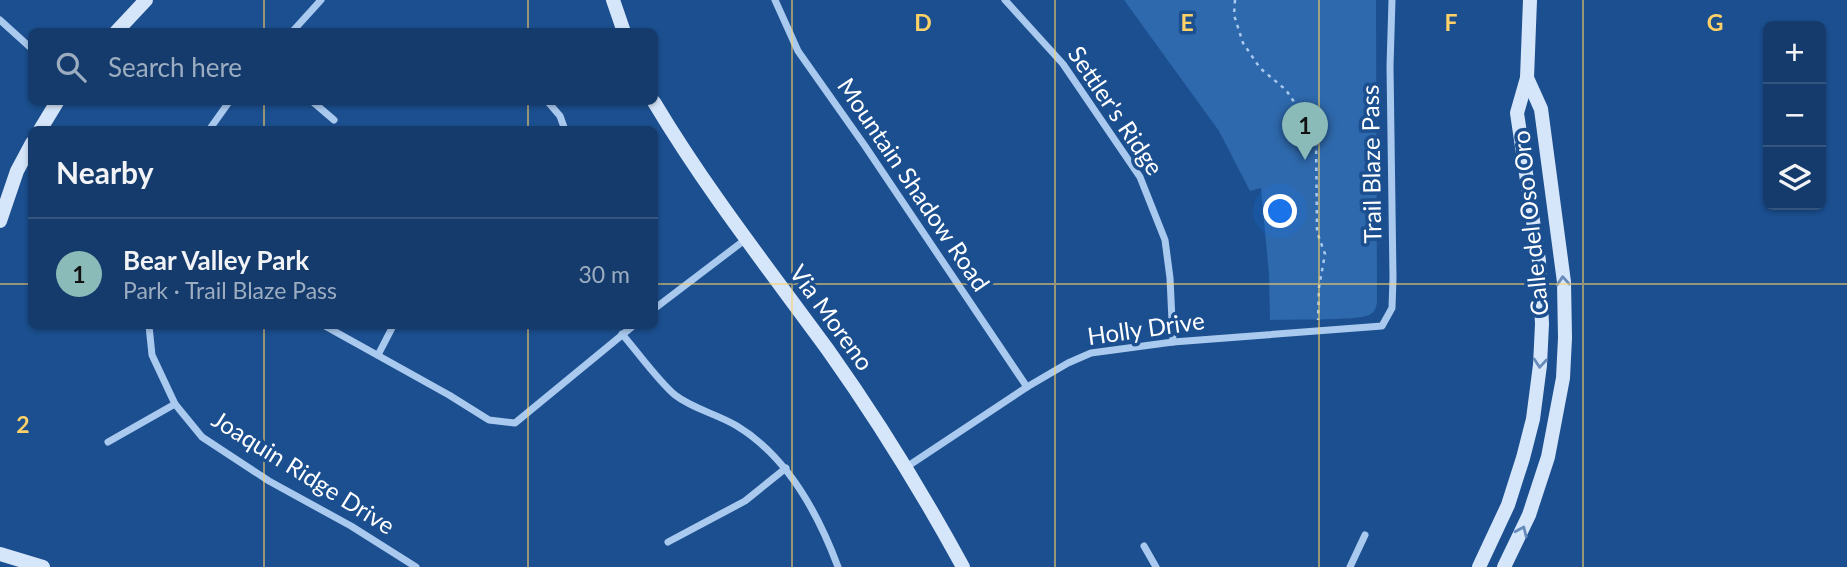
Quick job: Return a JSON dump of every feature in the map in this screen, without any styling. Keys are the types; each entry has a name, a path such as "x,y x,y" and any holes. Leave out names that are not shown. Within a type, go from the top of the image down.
{"main road":[{"path":"120,28 146,0"},
{"path":"614,0 623,28"},
{"name":"Calle del Oso Oro","path":"1479,567 1515,484 1533,419 1540,365 1542,324 1539,261 1517,113 1527,78 1530,0"},
{"name":"Calle del Oso Oro","path":"1504,567 1537,493 1548,457 1563,378 1564,282 1541,109 1527,78"},
{"path":"42,126 55,105"},
{"name":"Via Moreno","path":"656,105 686,154 863,402 963,567"},
{"path":"0,221 17,171 28,150"},
{"path":"1515,484 1537,493"},
{"path":"0,554 43,567"}],"street":[{"path":"296,28 321,0"},
{"name":"Mountain Shadow Road","path":"775,0 798,51 1027,387"},
{"name":"Settler's Ridge","path":"1005,0 1063,64 1140,177 1165,240 1173,342"},
{"name":"Trail Blaze Pass","path":"1382,326 1392,308 1393,278 1390,66 1392,0"},
{"path":"0,20 28,45"},
{"path":"212,126 227,105"},
{"path":"316,105 334,120"},
{"path":"551,105 560,116 564,126"},
{"path":"658,306 746,239"},
{"name":"Holly Drive","path":"905,468 1027,387 1091,353 1173,342 1382,326"},
{"name":"Joaquin Ridge Drive","path":"149,329 152,355 175,404 202,437 269,481 351,526 416,567"},
{"path":"330,329 489,420 515,423 629,329"},
{"path":"377,355 391,329"},
{"path":"622,334 674,394 737,426 786,468 826,535 838,567"},
{"path":"108,442 175,404"},
{"path":"668,542 745,501 786,468"},
{"path":"1350,567 1366,535"},
{"path":"1144,546 1156,567"}],"path":[{"path":"1235,0 1234,15 1243,43 1260,68 1286,90 1316,134 1317,232 1325,254 1319,287 1318,329"}],"shaded area":[{"path":"1124,0 1376,0 1377,302 1371,314 1351,318 1270,320 1269,274 1261,188 1250,191 1219,131"}],"place":[{"name":"Bear Valley Park","path":"1305,160"}]}
